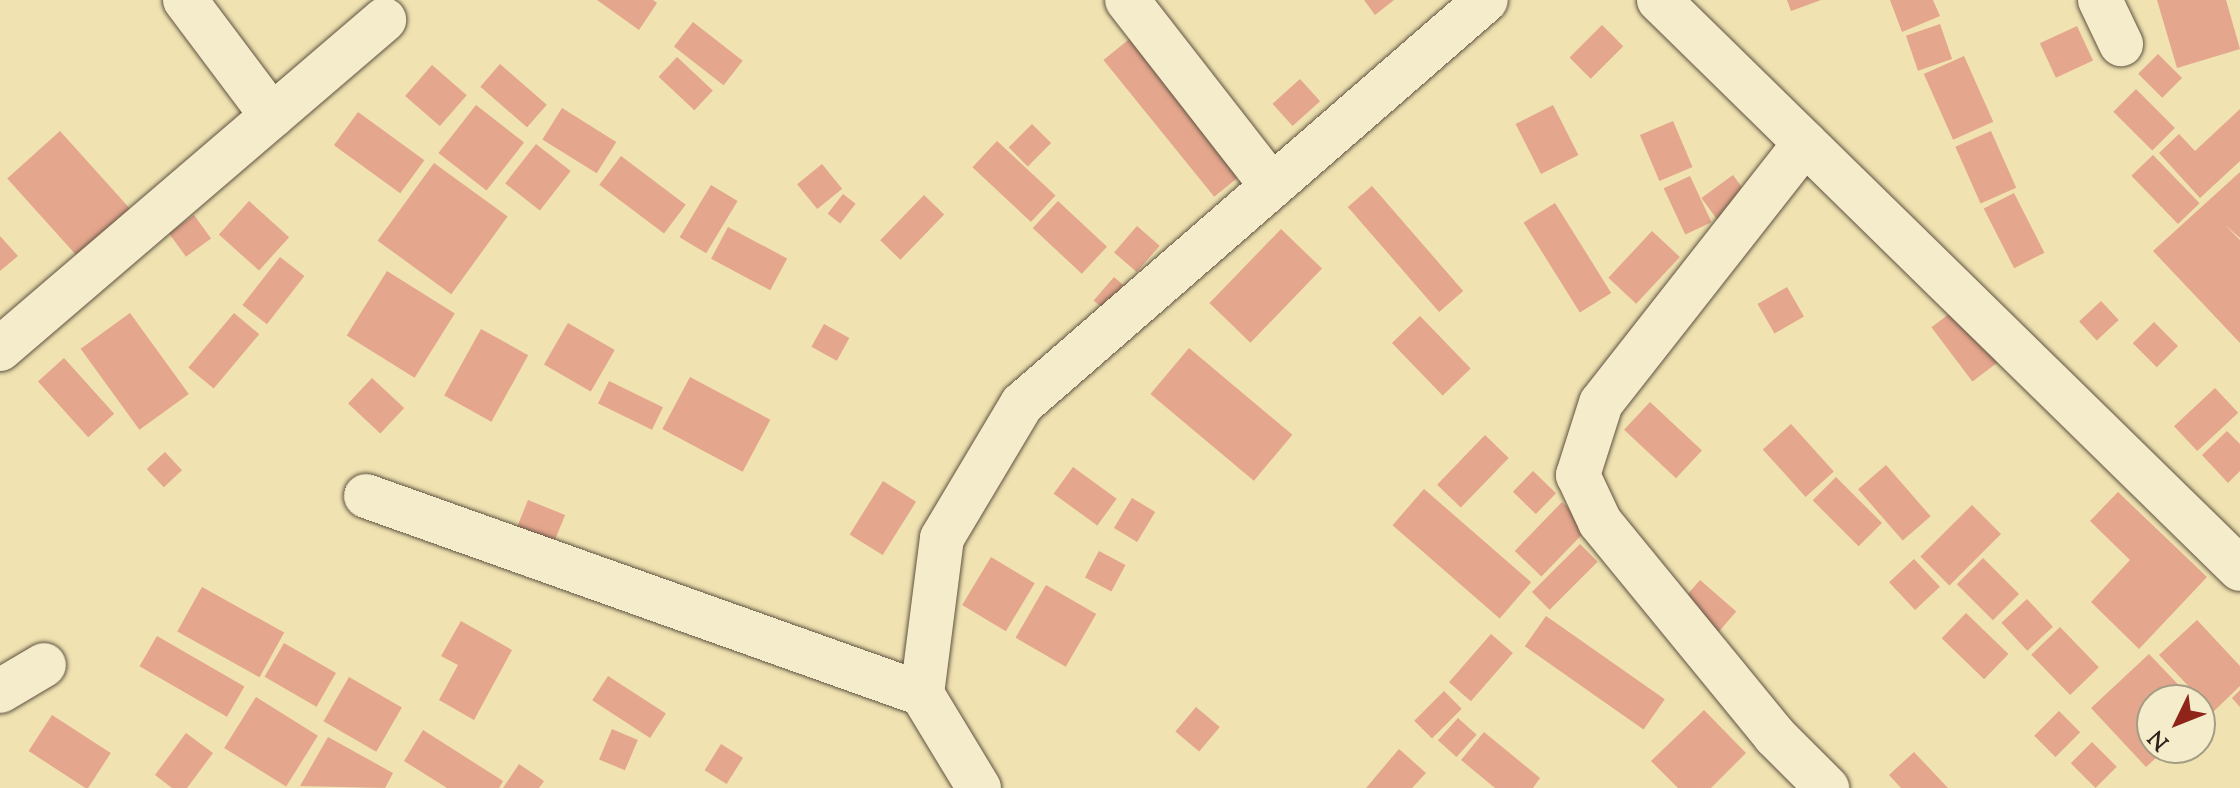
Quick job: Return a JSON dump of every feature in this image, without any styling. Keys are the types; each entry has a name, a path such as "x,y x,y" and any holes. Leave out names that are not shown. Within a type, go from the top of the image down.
{"street":[{"path":"185,0 272,116"},
{"path":"1127,0 1272,186"},
{"path":"979,788 922,694 942,538 1022,404 1486,0"},
{"path":"1659,0 2240,569"},
{"path":"2100,0 2121,44"},
{"path":"0,349 384,20"},
{"path":"1805,143 1601,403 1578,475 1600,522 1775,736 1827,788"},
{"path":"366,496 922,694"},
{"path":"0,691 44,665"}],"building":[{"path":"597,0 653,0 657,3 639,30"},
{"path":"1364,0 1394,0 1375,15"},
{"path":"1787,0 1821,0 1791,11"},
{"path":"1890,0 1933,0 1940,16 1902,32"},
{"path":"2157,0 2226,0 2240,49 2177,68"},
{"path":"693,22 743,61 724,85 674,46"},
{"path":"1940,24 1952,59 1918,71 1906,36"},
{"path":"1602,25 1623,46 1591,79 1569,58"},
{"path":"2077,26 2093,60 2056,78 2040,43"},
{"path":"1133,36 1244,173 1214,197 1103,60"},
{"path":"2158,54 2182,78 2162,98 2138,74"},
{"path":"1964,56 1993,122 1953,140 1924,74"},
{"path":"677,57 713,90 694,110 659,77"},
{"path":"500,64 547,105 527,127 480,87"},
{"path":"432,65 467,95 440,126 405,96"},
{"path":"1300,79 1320,101 1293,126 1273,104"},
{"path":"2136,89 2175,128 2152,151 2113,112"},
{"path":"476,105 524,143 487,191 438,153"},
{"path":"1553,105 1578,155 1541,174 1516,124"},
{"path":"562,108 616,142 597,173 542,139"},
{"path":"2240,109 2240,161 2200,198 2159,153 2179,134 2195,151"},
{"path":"358,112 424,160 400,193 334,145"},
{"path":"1673,121 1693,167 1659,181 1640,135"},
{"path":"1032,124 1051,143 1028,166 1009,147"},
{"path":"60,131 132,211 80,259 7,179"},
{"path":"1991,131 2016,188 1981,204 1955,147"},
{"path":"997,141 1056,196 1031,222 972,167"},
{"path":"536,144 571,171 540,210 505,183"},
{"path":"2153,155 2200,203 2178,224 2131,176"},
{"path":"621,156 686,205 664,233 599,185"},
{"path":"434,163 508,216 451,294 378,241"},
{"path":"822,164 842,189 817,209 797,184"},
{"path":"2240,172 2240,238 2225,225 2240,240 2240,343 2153,251"},
{"path":"1733,175 1752,201 1720,224 1701,198"},
{"path":"1690,176 1712,222 1685,234 1664,188"},
{"path":"711,185 738,201 706,253 680,237"},
{"path":"1372,186 1463,291 1439,312 1348,207"},
{"path":"2014,193 2044,253 2014,268 1984,208"},
{"path":"843,194 856,204 840,224 828,214"},
{"path":"924,195 944,214 900,260 880,240"},
{"path":"249,201 289,237 259,271 219,234"},
{"path":"1058,201 1107,247 1082,274 1033,228"},
{"path":"1555,203 1611,293 1580,313 1524,223"},
{"path":"194,215 211,238 186,257 169,233"},
{"path":"1137,226 1160,246 1137,272 1114,252"},
{"path":"728,227 787,258 770,290 711,259"},
{"path":"1281,229 1322,269 1250,343 1209,303"},
{"path":"1652,231 1680,257 1636,304 1608,278"},
{"path":"0,236 18,256 0,271"},
{"path":"280,257 304,276 267,324 242,305"},
{"path":"387,271 455,313 415,378 347,335"},
{"path":"1114,277 1137,297 1116,320 1094,300"},
{"path":"1787,287 1804,316 1775,333 1758,304"},
{"path":"2101,301 2119,320 2097,340 2079,321"},
{"path":"1961,305 2002,359 1972,382 1931,327"},
{"path":"130,313 189,394 139,430 81,349"},
{"path":"234,313 259,334 214,389 188,367"},
{"path":"1420,316 1471,369 1443,396 1392,343"},
{"path":"2154,322 2178,346 2157,367 2133,343"},
{"path":"568,323 615,350 591,392 544,365"},
{"path":"824,324 849,338 837,361 811,347"},
{"path":"481,329 528,355 491,422 444,395"},
{"path":"1189,348 1292,435 1254,481 1150,394"},
{"path":"64,358 114,414 88,437 38,381"},
{"path":"690,377 770,420 743,472 662,429"},
{"path":"372,378 404,408 380,434 348,404"},
{"path":"609,381 663,407 652,430 598,403"},
{"path":"2215,388 2238,413 2197,451 2174,426"},
{"path":"1650,402 1702,450 1676,478 1624,430"},
{"path":"1791,424 1834,472 1806,497 1763,449"},
{"path":"2227,431 2240,444 2240,471 2228,483 2202,455"},
{"path":"1485,435 1509,458 1461,508 1437,485"},
{"path":"165,452 182,470 164,487 147,469"},
{"path":"1886,465 1931,516 1903,541 1858,489"},
{"path":"1073,467 1117,499 1097,525 1054,494"},
{"path":"1533,471 1556,493 1536,514 1513,492"},
{"path":"1836,477 1882,523 1859,546 1813,500"},
{"path":"883,481 916,502 883,555 850,534"},
{"path":"1424,489 1531,582 1500,618 1393,525"},
{"path":"2118,492 2207,577 2139,649 2091,602 2130,560 2090,521"},
{"path":"1132,498 1155,512 1137,542 1114,528"},
{"path":"528,500 565,515 551,549 514,534"},
{"path":"1562,502 1589,528 1541,577 1515,551"},
{"path":"1972,505 2001,534 1949,586 1920,557"},
{"path":"1580,544 1598,562 1550,610 1532,592"},
{"path":"1099,551 1125,565 1111,592 1085,577"},
{"path":"991,557 1035,583 1006,631 962,605"},
{"path":"1983,558 2019,594 1993,620 1957,584"},
{"path":"1914,559 1940,587 1915,610 1889,582"},
{"path":"1700,580 1736,611 1713,638 1677,606"},
{"path":"1046,585 1096,614 1066,667 1016,638"},
{"path":"202,587 284,633 259,677 177,632"},
{"path":"2027,599 2053,627 2027,651 2001,623"},
{"path":"1966,613 2008,654 1984,679 1942,638"},
{"path":"1546,616 1665,699 1644,729 1525,646"},
{"path":"2197,620 2240,666 2240,686 2216,709 2216,684 2186,684 2159,655"},
{"path":"461,621 512,650 474,720 439,700 458,665 441,656"},
{"path":"2060,627 2099,667 2070,695 2031,655"},
{"path":"1491,634 1513,653 1471,701 1449,682"},
{"path":"157,636 244,686 227,717 139,666"},
{"path":"284,643 336,673 316,707 264,677"},
{"path":"2149,654 2178,684 2136,684 2136,756 2091,708"},
{"path":"608,676 666,714 650,738 592,700"},
{"path":"349,677 402,708 376,752 324,721"},
{"path":"2240,690 2240,707 2232,698"},
{"path":"1444,691 1462,709 1432,738 1414,721"},
{"path":"256,697 318,736 286,787 224,748"},
{"path":"1196,707 1220,727 1199,751 1175,732"},
{"path":"1704,710 1746,753 1711,788 1678,788 1651,761"},
{"path":"2059,711 2080,732 2055,757 2034,736"},
{"path":"52,715 111,753 85,788 29,751"},
{"path":"1458,718 1477,735 1457,757 1438,740"},
{"path":"612,729 638,740 625,770 599,759"},
{"path":"423,730 503,781 499,788 447,788 404,761"},
{"path":"1484,732 1540,778 1533,788 1495,788 1461,760"},
{"path":"186,733 213,753 187,788 172,788 155,775"},
{"path":"328,737 393,773 385,788 300,786"},
{"path":"2092,742 2117,767 2096,788 2071,763"},
{"path":"721,744 743,758 727,784 705,770"},
{"path":"1399,749 1426,773 1412,788 1366,788"},
{"path":"1914,752 1948,788 1901,788 1889,775"},
{"path":"519,764 544,781 539,788 503,788"}]}
